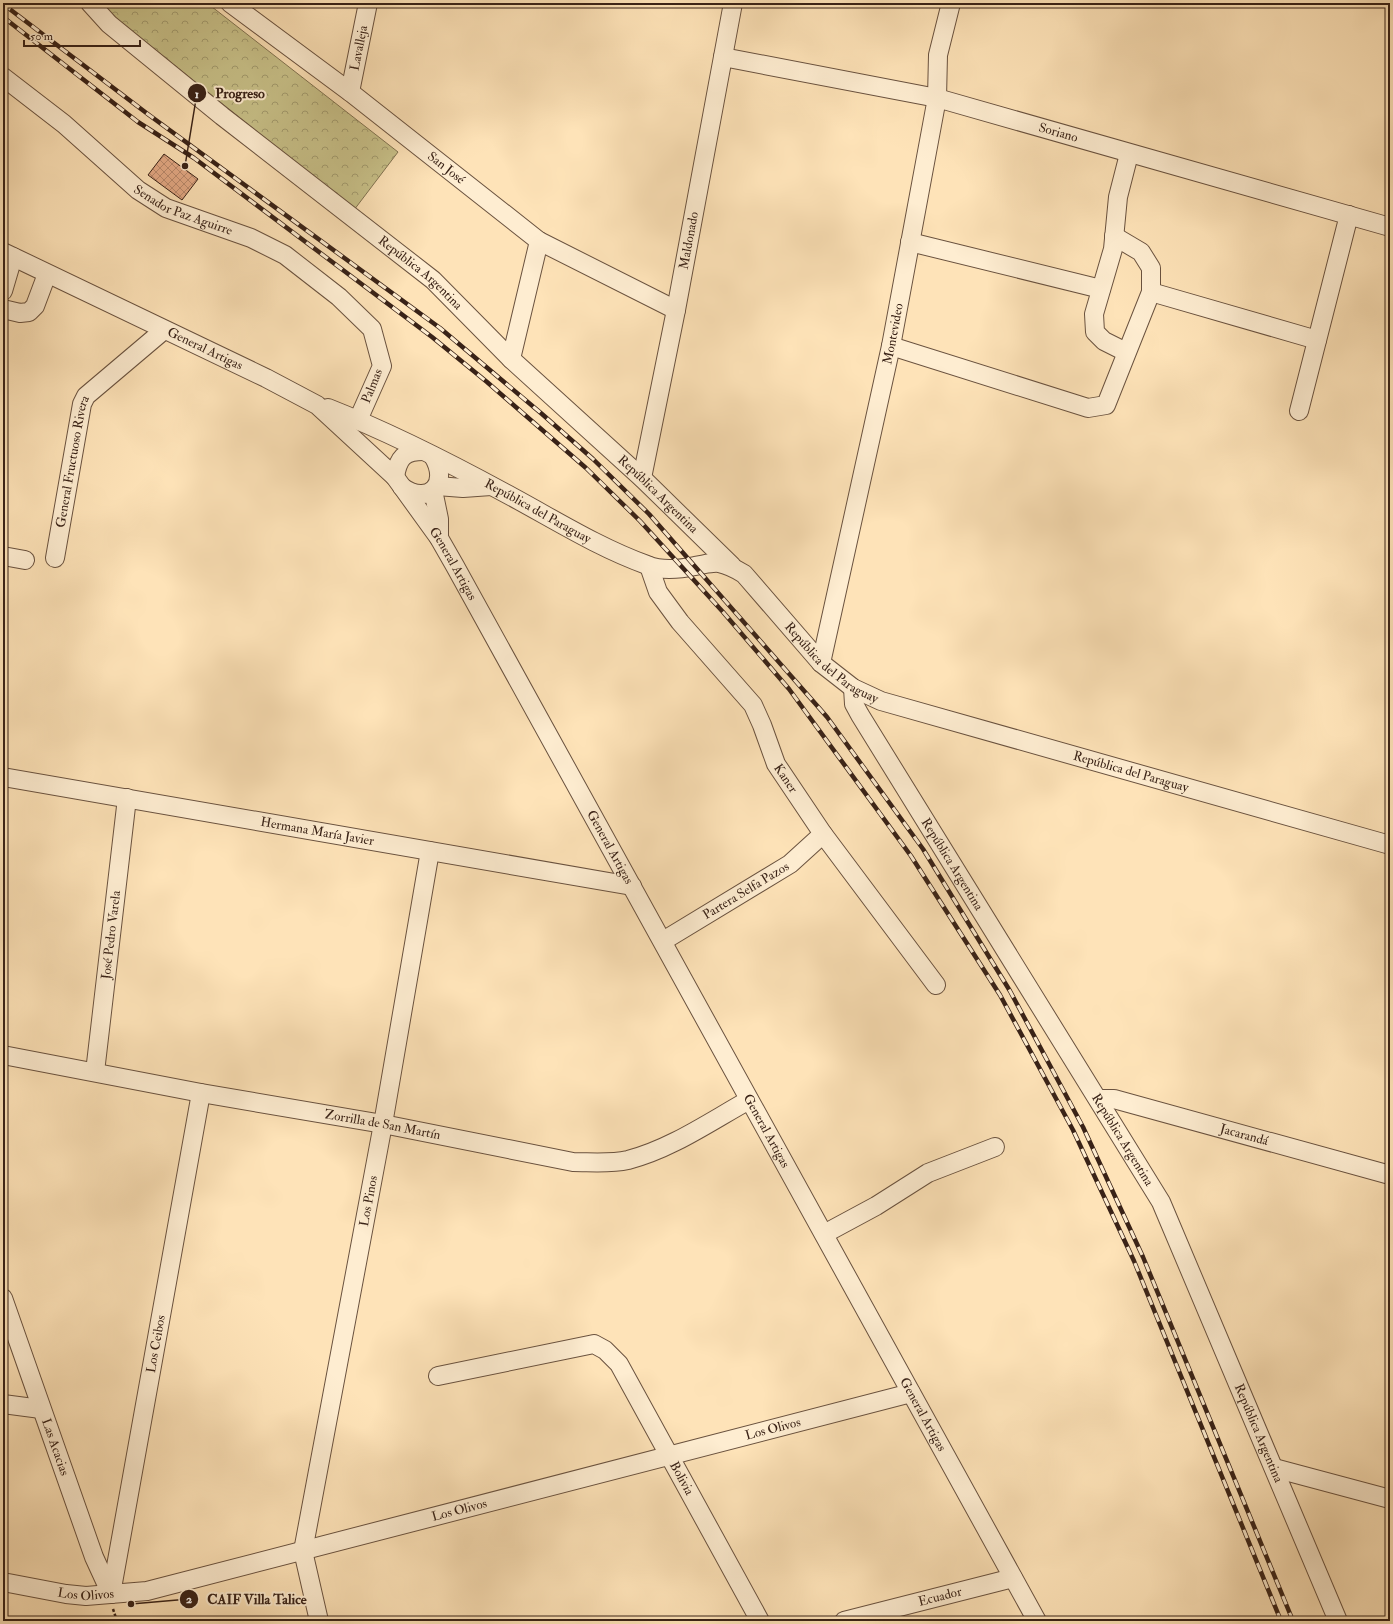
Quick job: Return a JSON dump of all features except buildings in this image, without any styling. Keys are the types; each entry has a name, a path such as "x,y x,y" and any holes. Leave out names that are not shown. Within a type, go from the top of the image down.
{"street":[{"name":"República Argentina","path":"90,3 109,24 222,116 433,280 511,359 642,478 732,566"},
{"name":"San José","path":"230,3 350,92 539,241 676,310"},
{"name":"Lavalleja","path":"350,92 368,3"},
{"name":"Maldonado","path":"642,478 676,310 733,3"},
{"name":"Montevideo","path":"821,663 891,346 937,98 938,55 951,3"},
{"name":"Soriano","path":"723,57 937,98 1128,154 1390,227"},
{"name":"Senador Paz Aguirre","path":"3,77 64,124 138,190 166,208 251,238 285,255 339,297 372,329"},
{"path":"1126,352 1104,341 1095,332 1094,314 1113,249 1118,197 1128,154"},
{"path":"1299,411 1348,216"},
{"path":"891,346 1088,408 1106,405 1151,292 1151,268 1148,262 1141,252 1114,236"},
{"path":"511,359 539,241"},
{"path":"910,242 1101,290"},
{"path":"3,291 8,255"},
{"name":"General Artigas","path":"8,255 318,405 399,482 439,538 663,941 1037,1621"},
{"path":"3,308 20,313 29,312 35,306 47,274"},
{"path":"1151,292 1317,340"},
{"name":"Palmas","path":"358,420 382,366 372,329"},
{"name":"General Fructuoso Rivera","path":"55,558 82,404 86,396 164,330"},
{"name":"República del Paraguay","path":"318,405 358,420 428,453 492,486 588,539 649,566 665,569 695,567 718,563 732,566 744,574 821,663 853,688 901,707 1390,845"},
{"path":"439,538 439,519 435,488 440,475 439,466 428,453 412,451 403,457 397,466 399,482 410,493 422,494 435,488 492,486"},
{"path":"439,519 454,497 463,488"},
{"path":"3,556 25,560"},
{"name":"Kaner","path":"649,566 658,592 680,622 753,705 776,764 823,834 936,986"},
{"name":"República Argentina","path":"853,688 854,704 860,715 1161,1202 1338,1621"},
{"name":"Hermana María Javier","path":"3,776 632,886"},
{"name":"José Pedro Varela","path":"95,1072 127,798"},
{"name":"Partera Selfa Pazos","path":"663,941 790,864 823,834"},
{"name":"Los Pinos","path":"303,1551 383,1124 430,851"},
{"name":"Zorrilla de San Martín","path":"3,1055 201,1093 383,1124 573,1162 627,1160 651,1152 681,1138 750,1100"},
{"name":"Los Ceibos","path":"111,1594 201,1093"},
{"name":"Jacarandá","path":"1098,1099 1114,1099 1390,1175"},
{"path":"824,1234 876,1206 928,1173 995,1147"},
{"name":"Las Acacias","path":"3,1298 41,1410 94,1557 111,1594"},
{"name":"Bolivia","path":"438,1376 594,1344 605,1350 619,1364 671,1455 760,1621"},
{"name":"Los Olivos","path":"3,1582 66,1594 111,1594 147,1591 912,1393"},
{"path":"3,1404 41,1410"},
{"path":"1274,1468 1390,1499"},
{"path":"303,1551 319,1621"},
{"name":"Ecuador","path":"844,1621 1013,1578"}],"green space":[{"path":"111,3 207,3 398,152 354,210 106,10"}],"railway":[{"path":"3,4 149,115 440,328 542,414 593,459 649,514 827,717 923,849 1010,991 1083,1127 1143,1257 1293,1621"},
{"path":"3,17 138,122 194,158 432,337 487,382 586,468 640,521 723,612 789,689 911,856 1000,995 1073,1130 1134,1261 1281,1621"}],"place":[{"name":"Progreso","path":"185,166"},
{"name":"CAIF Villa Talice","path":"131,1604"}]}
